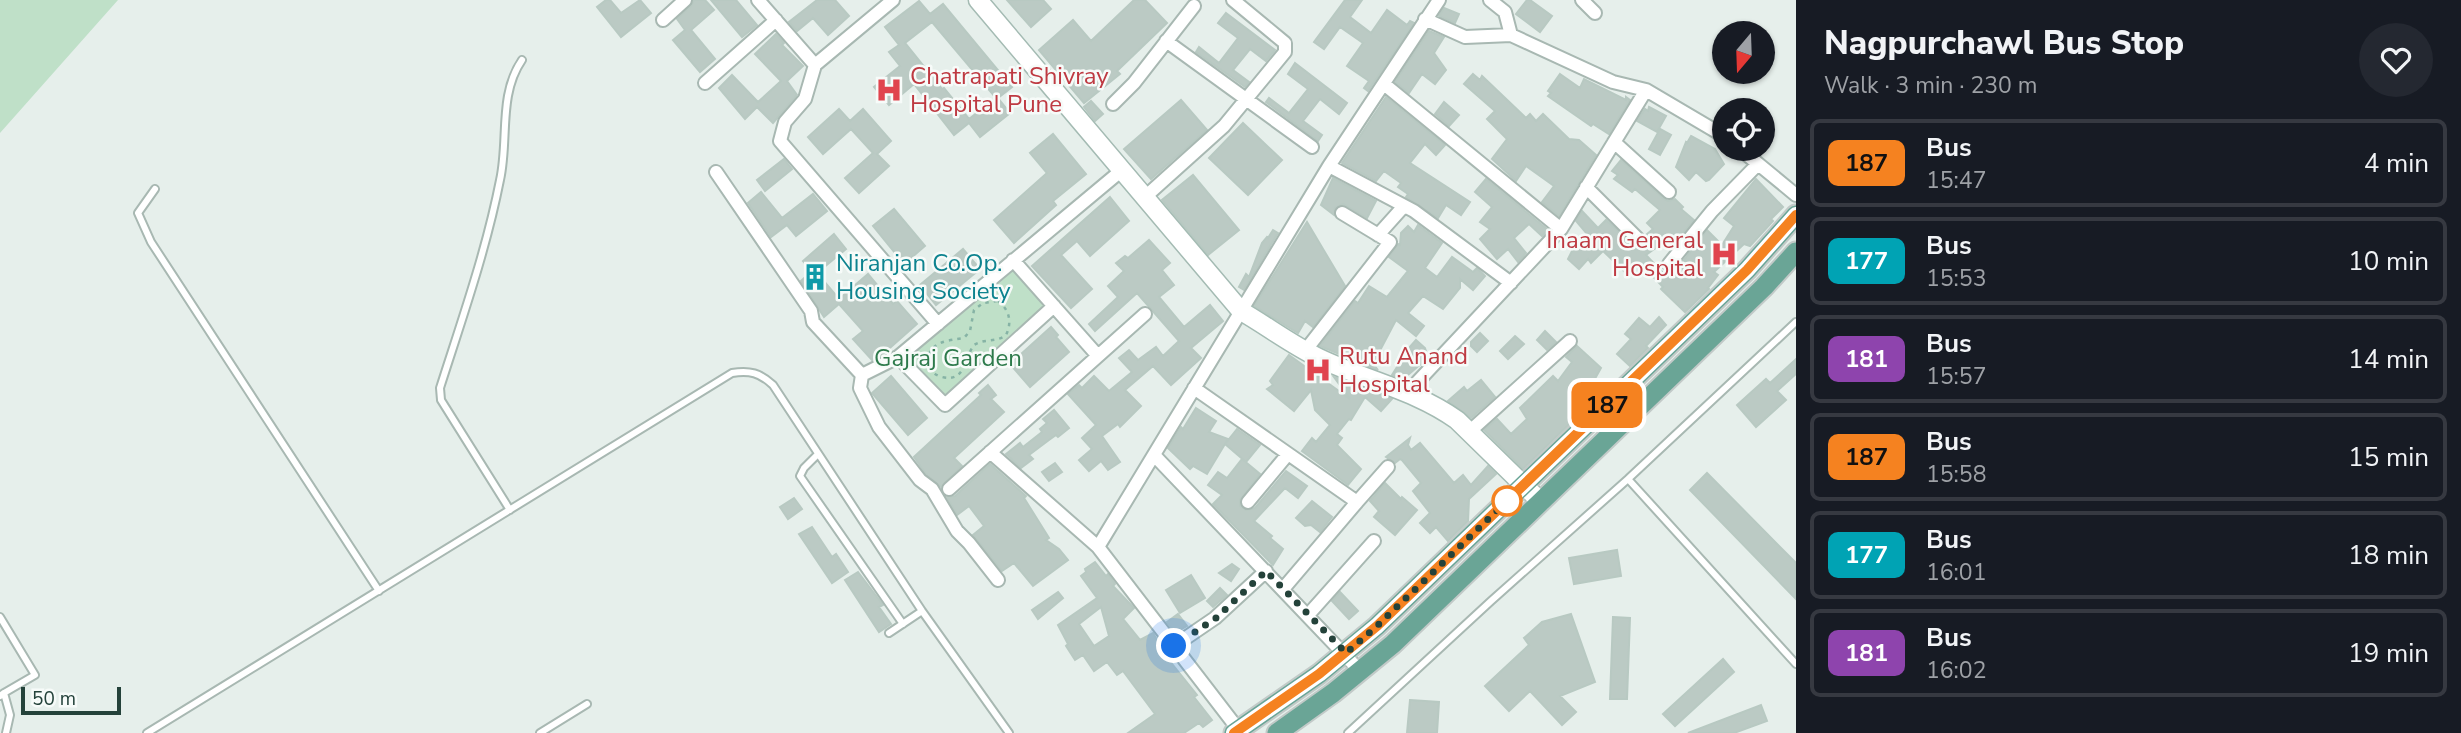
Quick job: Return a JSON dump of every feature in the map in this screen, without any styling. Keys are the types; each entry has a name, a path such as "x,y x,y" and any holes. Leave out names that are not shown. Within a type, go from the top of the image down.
{"main road":[{"path":"1238,732 1319,674 1377,626 1747,270 1796,215"},
{"path":"1277,733 1393,644 1796,252"}],"street":[{"path":"663,20 685,0"},
{"path":"758,0 815,65"},
{"path":"893,0 815,65 805,99 785,122 780,141 938,324"},
{"path":"1145,197 1224,126 1285,52 1285,43 1233,0"},
{"path":"1098,547 1329,166 1439,0"},
{"path":"1490,0 1505,12 1511,36"},
{"path":"1581,0 1595,13"},
{"path":"980,1 1241,311 1305,351 1408,392 1443,410 1541,502"},
{"path":"1113,104 1134,83 1193,2"},
{"path":"1426,19 1465,37 1511,36 1613,82 1646,90 1712,129"},
{"path":"705,83 776,20"},
{"path":"1166,41 1311,147"},
{"path":"1384,84 1561,229"},
{"path":"1408,392 1561,229 1646,90"},
{"path":"1614,142 1669,192"},
{"path":"1755,161 1796,195"},
{"path":"1669,264 1712,211 1759,164"},
{"path":"1329,166 1404,206 1511,283"},
{"path":"998,580 970,543 957,531 932,489 920,480 879,427 860,388 863,375 898,357 1122,170"},
{"path":"716,172 811,311 813,322 863,375"},
{"path":"1586,187 1638,239"},
{"path":"1378,235 1404,206"},
{"path":"1305,351 1390,242 1342,212"},
{"path":"1013,260 1098,356"},
{"path":"898,357 945,405 1054,306"},
{"path":"949,489 1145,314"},
{"path":"1469,432 1570,341"},
{"path":"1194,388 1357,502"},
{"path":"990,452 1098,547 1238,732"},
{"path":"1248,502 1288,454"},
{"path":"1154,455 1361,671"},
{"path":"1283,589 1388,467"},
{"path":"1308,615 1374,541"},
{"path":"1174,646 1216,618 1266,571"}],"lane":[{"path":"510,510 441,400 440,388 485,246 501,176 511,75 522,60"},
{"path":"155,189 138,213 151,242 379,591"},
{"path":"1349,733 1796,322"},
{"path":"147,733 732,373 743,371 764,377 773,385 922,611 1009,733"},
{"path":"818,454 800,476 903,624"},
{"path":"1628,479 1796,664"},
{"path":"889,633 922,611"},
{"path":"0,617 36,675 2,694 10,715 9,732"},
{"path":"540,733 587,704"}],"path":[{"path":"998,302 1005,308 1010,319 1006,335 996,341 983,341 974,345 965,368 958,376 947,378 932,372 927,362 933,347 943,340 964,338 970,331 974,310 983,303 998,302"}],"green space":[{"path":"0,0 118,0 0,133"},
{"name":"Gajraj Garden","path":"1013,260 1054,306 945,405 898,357"}],"building":[{"path":"610,0 621,13 640,0 651,13 621,37 597,7"},
{"path":"694,0 705,0 714,10 691,30 715,59 700,72 673,40 685,30 677,19"},
{"path":"711,0 736,0 757,25 742,37"},
{"path":"817,0 835,0 849,16 828,35 813,18 797,31 789,22"},
{"path":"1007,0 1043,0 1051,9 1031,27"},
{"path":"1134,0 1145,0 1167,23 1117,71 1120,74 1084,103 1039,50 1073,20 1091,41"},
{"path":"1345,0 1362,0 1350,17 1371,33 1387,10 1407,25 1410,21 1414,23 1368,91 1364,88 1369,81 1347,66 1363,43 1340,27 1324,49 1314,42"},
{"path":"1527,0 1552,16 1540,32 1516,14"},
{"path":"919,1 930,14 943,4 1012,87 998,98 1010,113 980,137 969,123 954,135 914,84 889,105 874,87 900,66 889,52 899,45 885,27","holes":["932,22 996,98 969,119 905,43"]},
{"path":"1444,8 1459,14 1455,23 1439,16"},
{"path":"1226,13 1275,50 1266,61 1250,49 1233,70 1249,82 1245,87 1196,52 1199,47 1219,63 1238,38 1218,23"},
{"path":"1429,31 1444,37 1434,53 1446,70 1435,84 1422,74 1409,93 1395,82"},
{"path":"776,34 784,43 782,45 803,66 787,81 797,95 773,123 757,107 745,119 719,88 732,75 758,102 781,81 755,54"},
{"path":"1295,63 1347,103 1339,114 1320,99 1303,121 1322,135 1318,141 1266,102 1269,98 1289,113 1308,89 1288,74"},
{"path":"1473,74 1480,80 1482,76 1526,118 1530,114 1536,121 1543,114 1569,139 1579,140 1596,155 1559,216 1542,202 1554,186 1526,166 1516,181 1492,159 1507,139 1487,119 1495,111 1464,84"},
{"path":"1560,74 1580,88 1584,79 1630,100 1609,134 1593,124 1591,126 1548,96 1551,93 1548,91"},
{"path":"1386,97 1445,145 1436,155 1425,144 1410,163 1470,202 1461,215 1446,205 1438,218 1406,197 1408,194 1398,187 1401,183 1384,171 1376,181 1342,163"},
{"path":"1181,100 1207,130 1151,179 1124,149"},
{"path":"1091,101 1103,114 1095,121 1084,107"},
{"path":"1444,102 1459,115 1449,126 1435,114"},
{"path":"1649,107 1666,116 1657,132 1637,121"},
{"path":"839,109 850,121 863,109 891,141 877,154 889,166 859,193 845,178 873,153 851,129 823,154 808,137"},
{"path":"1243,123 1282,160 1248,195 1209,158"},
{"path":"1660,129 1671,135 1660,155 1649,149"},
{"path":"1053,134 1086,174 1053,201 1056,205 1014,243 994,220 1047,173 1030,153"},
{"path":"1691,136 1712,147 1712,161 1722,161 1724,164 1709,180 1706,181 1696,172 1689,180 1676,167"},
{"path":"784,159 792,169 765,191 757,180"},
{"path":"1621,160 1664,199 1675,199 1683,207 1681,209 1694,220 1674,244 1668,239 1646,255 1664,274 1676,270 1707,230 1722,245 1734,226 1724,218 1756,179 1783,207 1750,246 1744,244 1714,272 1718,275 1709,289 1685,312 1661,289 1663,287 1646,269 1644,273 1635,264 1626,273 1603,251 1591,263 1588,259 1579,269 1568,259 1588,235 1576,221 1582,211 1598,228 1606,220 1636,248 1645,245 1646,235 1653,229 1647,223 1660,210 1635,189 1632,192 1614,179 1618,175 1612,171"},
{"path":"1193,175 1239,230 1208,255 1162,200"},
{"path":"1333,178 1376,201 1367,218 1343,204 1335,208 1334,215 1321,205"},
{"path":"1486,179 1548,230 1542,236 1529,224 1514,238 1526,253 1518,262 1508,249 1497,259 1480,239 1490,229 1480,222 1492,207 1475,192"},
{"path":"761,192 782,218 813,194 827,211 796,236 787,225 771,237 748,203"},
{"path":"1110,197 1129,221 1090,256 1077,241 1061,255 1092,289 1071,308 1032,266"},
{"path":"894,209 925,246 904,264 873,226"},
{"path":"1307,222 1345,286 1313,327 1305,321 1298,333 1254,306"},
{"path":"1418,225 1442,243 1425,268 1437,277 1452,257 1473,272 1477,268 1485,276 1473,290 1460,279 1460,288 1443,309 1423,296 1408,313 1424,326 1416,336 1396,320 1376,358 1374,365 1378,370 1320,346 1355,301 1358,303 1369,286 1387,297 1408,271 1389,257 1398,244 1400,245 1401,233 1408,226 1414,232"},
{"path":"1273,230 1278,233 1244,290 1239,287 1246,274 1249,277 1262,243"},
{"path":"834,234 846,249 817,273 839,299 868,274 893,304 897,301 917,324 882,355 872,360 853,339 863,331 839,304 824,317 801,281 812,271 803,261"},
{"path":"1149,240 1170,263 1162,270 1174,285 1159,297 1184,327 1210,305 1223,321 1191,348 1201,358 1171,385 1153,366 1125,390 1141,406 1120,427 1118,424 1102,436 1120,462 1108,470 1101,461 1089,471 1079,460 1092,449 1082,438 1096,425 1068,394 1079,385 1082,388 1094,376 1109,391 1132,372 1119,358 1129,350 1138,360 1156,347 1163,356 1179,341 1137,293 1095,331 1089,324 1118,297 1108,286 1124,271 1116,263 1125,256 1128,258"},
{"path":"963,249 980,269 936,305 920,285"},
{"path":"1659,317 1666,325 1630,366 1617,354 1631,339 1625,334 1639,318 1650,327"},
{"path":"1051,327 1069,352 1030,387 1010,364"},
{"path":"1545,331 1556,342 1547,350 1537,340"},
{"path":"1480,333 1488,341 1477,352 1471,342"},
{"path":"1515,336 1524,344 1508,359 1500,351"},
{"path":"1416,340 1425,348 1428,358 1403,379 1392,375 1401,357"},
{"path":"1577,346 1601,368 1583,400 1589,405 1523,469 1484,430 1497,419 1511,434 1527,419 1520,408 1553,376 1558,381 1572,362 1566,357"},
{"path":"1289,355 1350,399 1334,377 1392,399 1381,411 1365,397 1351,420 1349,419 1337,434 1342,438 1337,445 1361,469 1348,485 1302,451 1312,438 1316,442 1330,425 1315,410 1311,390 1294,411 1267,389 1273,385 1270,381"},
{"path":"1796,359 1796,374 1777,391 1786,400 1756,427 1737,405 1766,379 1770,383"},
{"path":"891,376 927,418 908,435 872,393"},
{"path":"1481,380 1495,397 1471,418 1448,401 1464,387 1467,391"},
{"path":"988,385 996,395 991,399 1004,412 954,458 962,466 941,487 926,474 914,457 981,395 979,393"},
{"path":"1196,408 1216,421 1209,432 1228,439 1207,474 1193,466 1190,469 1168,448"},
{"path":"1054,410 1069,428 1029,455 1033,459 1021,468 1006,454 1020,443 1023,447 1042,432 1040,429 1047,423 1043,419"},
{"path":"1237,429 1260,445 1246,462 1225,444"},
{"path":"1410,438 1408,445 1411,450 1420,443 1454,483 1463,475 1471,485 1488,466 1496,474 1469,499 1468,521 1448,541 1436,527 1430,533 1420,523 1430,513 1413,491 1421,483 1402,460 1395,463 1386,457"},
{"path":"1242,459 1260,474 1240,500 1240,506 1246,510 1255,508 1286,471 1307,486 1298,498 1285,488 1254,521 1283,549 1273,565 1213,504 1222,495 1208,485 1218,472 1227,478"},
{"path":"1055,463 1062,472 1049,481 1042,472"},
{"path":"990,464 1026,496 1024,498 1049,538 1046,540 1068,560 1033,586 1014,563 1002,571 973,535 984,526 969,506 957,515 947,497 955,496"},
{"path":"1707,473 1796,563 1796,599 1690,490"},
{"path":"1385,483 1417,510 1395,535 1374,517 1379,511 1370,501"},
{"path":"794,498 802,509 788,519 780,507"},
{"path":"1312,501 1332,517 1320,532 1311,525 1305,526 1296,518"},
{"path":"812,527 832,557 836,554 848,572 832,583 799,534"},
{"path":"1617,550 1621,576 1574,584 1569,558"},
{"path":"1095,562 1106,576 1108,574 1115,584 1113,586 1134,608 1123,619 1140,640 1153,633 1212,720 1203,727 1199,723 1184,733 1128,733 1155,714 1123,671 1117,675 1107,662 1094,671 1083,655 1075,660 1058,625 1097,598 1081,576 1086,572 1085,569","holes":["1101,607 1109,636 1094,646 1079,624"]},
{"path":"1232,564 1239,569 1231,581 1219,573"},
{"path":"858,572 883,605 879,607 891,624 879,632 845,580"},
{"path":"1191,575 1205,598 1180,613 1166,590"},
{"path":"1220,588 1227,595 1213,607 1207,601"},
{"path":"1058,592 1063,598 1038,619 1032,610"},
{"path":"1340,592 1358,611 1349,619 1332,601"},
{"path":"1178,614 1187,626 1175,633 1167,622"},
{"path":"1571,614 1595,682 1560,696 1576,712 1562,725 1530,691 1509,711 1485,686 1529,645 1524,638 1542,622"},
{"path":"1613,617 1630,618 1627,699 1610,699"},
{"path":"1723,659 1734,672 1675,726 1663,714"},
{"path":"1410,700 1439,702 1437,733 1407,733"},
{"path":"1761,705 1767,721 1734,733 1688,733"}],"bus line":[{"name":"187","path":"1234,733 1319,674 1377,626 1747,270 1796,215"}],"place":[{"name":"Chatrapati Shivray Hospital Pune","path":"889,90"},
{"name":"Inaam General Hospital","path":"1724,254"},
{"name":"Niranjan Co.Op. Housing Society","path":"815,277"},
{"name":"Rutu Anand Hospital","path":"1318,370"}],"route":[{"path":"1174,646 1216,618 1266,571 1346,653 1507,501"}]}
